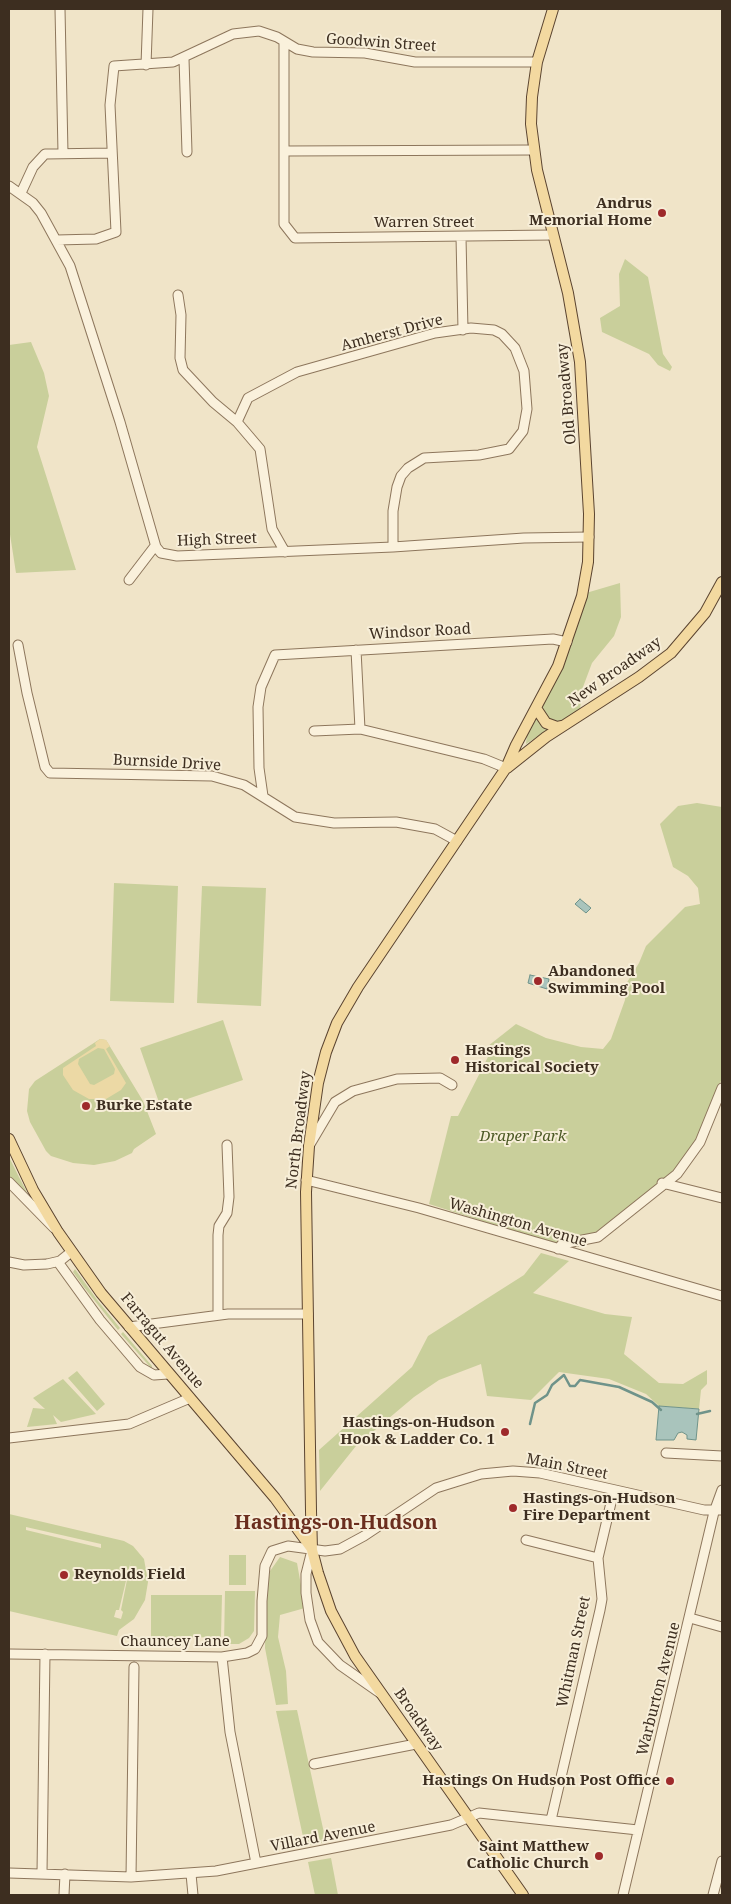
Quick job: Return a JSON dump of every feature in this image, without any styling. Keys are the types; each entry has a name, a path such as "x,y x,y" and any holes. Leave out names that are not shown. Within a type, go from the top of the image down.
{"main road":[{"name":"Old Broadway","path":"506,768 568,642 578,615 585,585 589,537 581,369 571,306 533,150 531,110 537,62 553,9"},
{"name":"New Broadway","path":"506,768 562,726 639,677 670,653 698,622 722,582"},
{"path":"536,708 546,723 557,727 562,726"},
{"name":"North Broadway","path":"312,1550 306,1180 320,1073 337,1023 358,987 506,768"},
{"name":"Farragut Avenue","path":"9,1139 33,1190 71,1252 129,1327 274,1498 312,1550"},
{"name":"Broadway","path":"312,1550 324,1591 339,1626 355,1656 523,1895"}],"street":[{"path":"60,9 63,153"},
{"path":"146,65 148,9"},
{"name":"Goodwin Street","path":"112,153 110,105 114,66 146,65 184,59 233,34 259,31 277,37 297,49 313,52 365,53 415,62 537,62"},
{"path":"284,42 285,151 533,150"},
{"path":"184,59 187,152"},
{"name":"Warren Street","path":"285,151 284,224 295,238 553,235"},
{"path":"21,193 32,167 45,154 112,153 116,232 96,239 57,240"},
{"name":"High Street","path":"9,186 21,193 41,213 70,266 88,320 155,546 161,553 178,556 393,547 524,538 589,537"},
{"path":"461,237 463,330"},
{"path":"178,295 180,358 183,370 190,380 237,422 260,449 272,529 285,552"},
{"name":"Amherst Drive","path":"237,422 248,398 297,372 435,333 463,330 494,330 502,334 515,348 524,371 527,409 523,431 509,448 479,455 424,458 408,468 401,476 397,487 393,511 393,547"},
{"path":"129,580 155,546"},
{"name":"Windsor Road","path":"263,796 259,768 258,707 261,687 275,655 552,639 568,642"},
{"name":"Burnside Drive","path":"18,645 27,693 45,767 50,773 212,776 244,785 295,817 312,821 396,822 435,828 457,841"},
{"path":"356,650 360,729"},
{"path":"314,731 360,729 484,759 506,768"},
{"path":"309,1146 335,1102 353,1091 397,1078 440,1078 452,1085"},
{"path":"558,1249 562,1244 598,1237 662,1184 677,1174 690,1158 719,1109 722,1088"},
{"path":"218,1314 218,1235 219,1226 227,1213 229,1197 227,1145"},
{"name":"Washington Avenue","path":"306,1180 413,1206 722,1296"},
{"path":"9,1182 58,1232"},
{"path":"662,1184 722,1198"},
{"path":"9,1262 32,1265 58,1262 71,1252"},
{"path":"58,1262 100,1320 140,1367 154,1375 168,1374"},
{"path":"129,1327 218,1314 308,1314"},
{"path":"9,1438 129,1424 190,1398"},
{"path":"666,1453 722,1456"},
{"name":"Main Street","path":"312,1550 328,1551 346,1546 436,1488 481,1474 513,1471 540,1473 718,1511"},
{"name":"Whitman Street","path":"550,1820 600,1610 602,1599 598,1558 614,1490"},
{"name":"Warburton Avenue","path":"623,1894 722,1490"},
{"path":"526,1540 598,1558"},
{"name":"Chauncey Lane","path":"9,1654 222,1657 247,1653 255,1649 261,1640 265,1566 269,1555 283,1546 312,1550"},
{"path":"312,1550 306,1574 306,1593 310,1620 318,1642 340,1665 380,1692"},
{"path":"690,1618 722,1627"},
{"path":"42,1873 45,1654"},
{"path":"222,1657 230,1732 256,1863"},
{"path":"131,1876 134,1668"},
{"path":"314,1764 416,1744"},
{"name":"Villard Avenue","path":"9,1873 131,1876 192,1874 451,1825 479,1813 638,1830"},
{"path":"713,1895 722,1860"},
{"path":"64,1895 65,1874"},
{"path":"192,1874 193,1895"},
{"path":"623,1894 633,1895"}],"green space":[{"path":"625,259 648,277 663,354 672,367 670,371 658,365 649,354 602,332 600,318 620,306 619,274"},
{"path":"31,342 44,373 49,396 37,447 76,570 16,573 9,528 9,345"},
{"path":"620,583 621,617 614,636 592,663 583,687 580,709 526,744 527,733 570,648 586,593"},
{"name":"Draper Park","path":"697,803 722,807 722,1077 713,1107 688,1155 677,1168 598,1234 572,1238 555,1244 429,1204 451,1116 458,1116 491,1051 488,1046 516,1024 546,1038 581,1047 603,1049 611,1039 625,1000 626,984 639,963 646,946 685,907 700,904 698,888 688,876 673,867 660,824 678,806"},
{"path":"114,883 178,886 174,1003 110,1001"},
{"path":"202,886 266,888 261,1006 197,1003"},
{"name":"Burke Estate","path":"223,1020 243,1080 161,1108 140,1048"},
{"name":"Burke Estate","path":"100,1039 106,1040 143,1101 156,1134 134,1149 132,1153 115,1161 94,1165 73,1163 51,1156 46,1151 30,1122 27,1111 29,1089 35,1081"},
{"path":"9,1157 19,1177 33,1204 9,1176"},
{"path":"541,1253 569,1261 533,1293 605,1314 632,1317 624,1354 659,1383 683,1384 707,1370 707,1384 701,1390 699,1409 659,1406 646,1394 609,1379 559,1372 531,1400 487,1396 481,1364 439,1380 414,1397 356,1446 320,1491 319,1450 412,1367 428,1336 524,1275"},
{"path":"75,1269 120,1328 118,1330 73,1272"},
{"path":"123,1332 152,1366 152,1369 121,1334"},
{"path":"77,1371 105,1404 97,1411 68,1378"},
{"path":"63,1379 96,1414 61,1422 53,1415 57,1424 27,1427 33,1408 45,1409 33,1398"},
{"path":"9,1514 124,1541 133,1546 144,1559 148,1582 145,1600 134,1619 119,1630 117,1636 9,1611","holes":["26,1527 101,1544 101,1548 26,1530","131,1560 121,1610 123,1612 121,1619 114,1617 116,1610 119,1610"]},
{"path":"229,1555 246,1555 246,1585 229,1585"},
{"path":"280,1557 297,1563 305,1608 280,1615 278,1637 286,1671 288,1704 276,1705 265,1648 266,1597 270,1571"},
{"path":"225,1591 255,1591 254,1631 249,1638 239,1644 224,1644"},
{"path":"151,1595 222,1595 221,1637 151,1638"},
{"path":"297,1710 326,1842 305,1846 276,1711"},
{"path":"331,1858 338,1895 315,1895 308,1862"}],"sand":[{"path":"100,1039 106,1040 110,1046 106,1049 126,1083 121,1090 106,1099 89,1099 73,1090 63,1075 63,1068 96,1046 95,1043","holes":["98,1048 104,1049 115,1069 114,1074 94,1085 90,1084 78,1064 79,1059"]}],"water":[{"path":"580,899 591,908 586,913 575,904"},
{"name":"Abandoned Swimming Pool","path":"530,975 549,979 547,989 528,983"},
{"path":"659,1406 699,1409 696,1440 687,1439 687,1435 682,1432 678,1433 674,1440 656,1440"}],"waterway":[{"path":"530,1424 535,1403 547,1395 552,1385 564,1375 570,1386 575,1386 580,1380 619,1387 652,1402 661,1410"},
{"path":"697,1414 710,1411"}],"place":[{"name":"Andrus Memorial Home","path":"662,213"},
{"name":"Abandoned Swimming Pool","path":"538,981"},
{"name":"Hastings Historical Society","path":"455,1060"},
{"name":"Burke Estate","path":"86,1106"},
{"name":"Hastings-on-Hudson Hook & Ladder Co. 1","path":"505,1432"},
{"name":"Hastings-on-Hudson Fire Department","path":"513,1508"},
{"name":"Reynolds Field","path":"64,1575"},
{"name":"Hastings On Hudson Post Office","path":"670,1781"},
{"name":"Saint Matthew Catholic Church","path":"599,1856"}],"district":[{"name":"Hastings-on-Hudson","path":"336,1523"}]}
